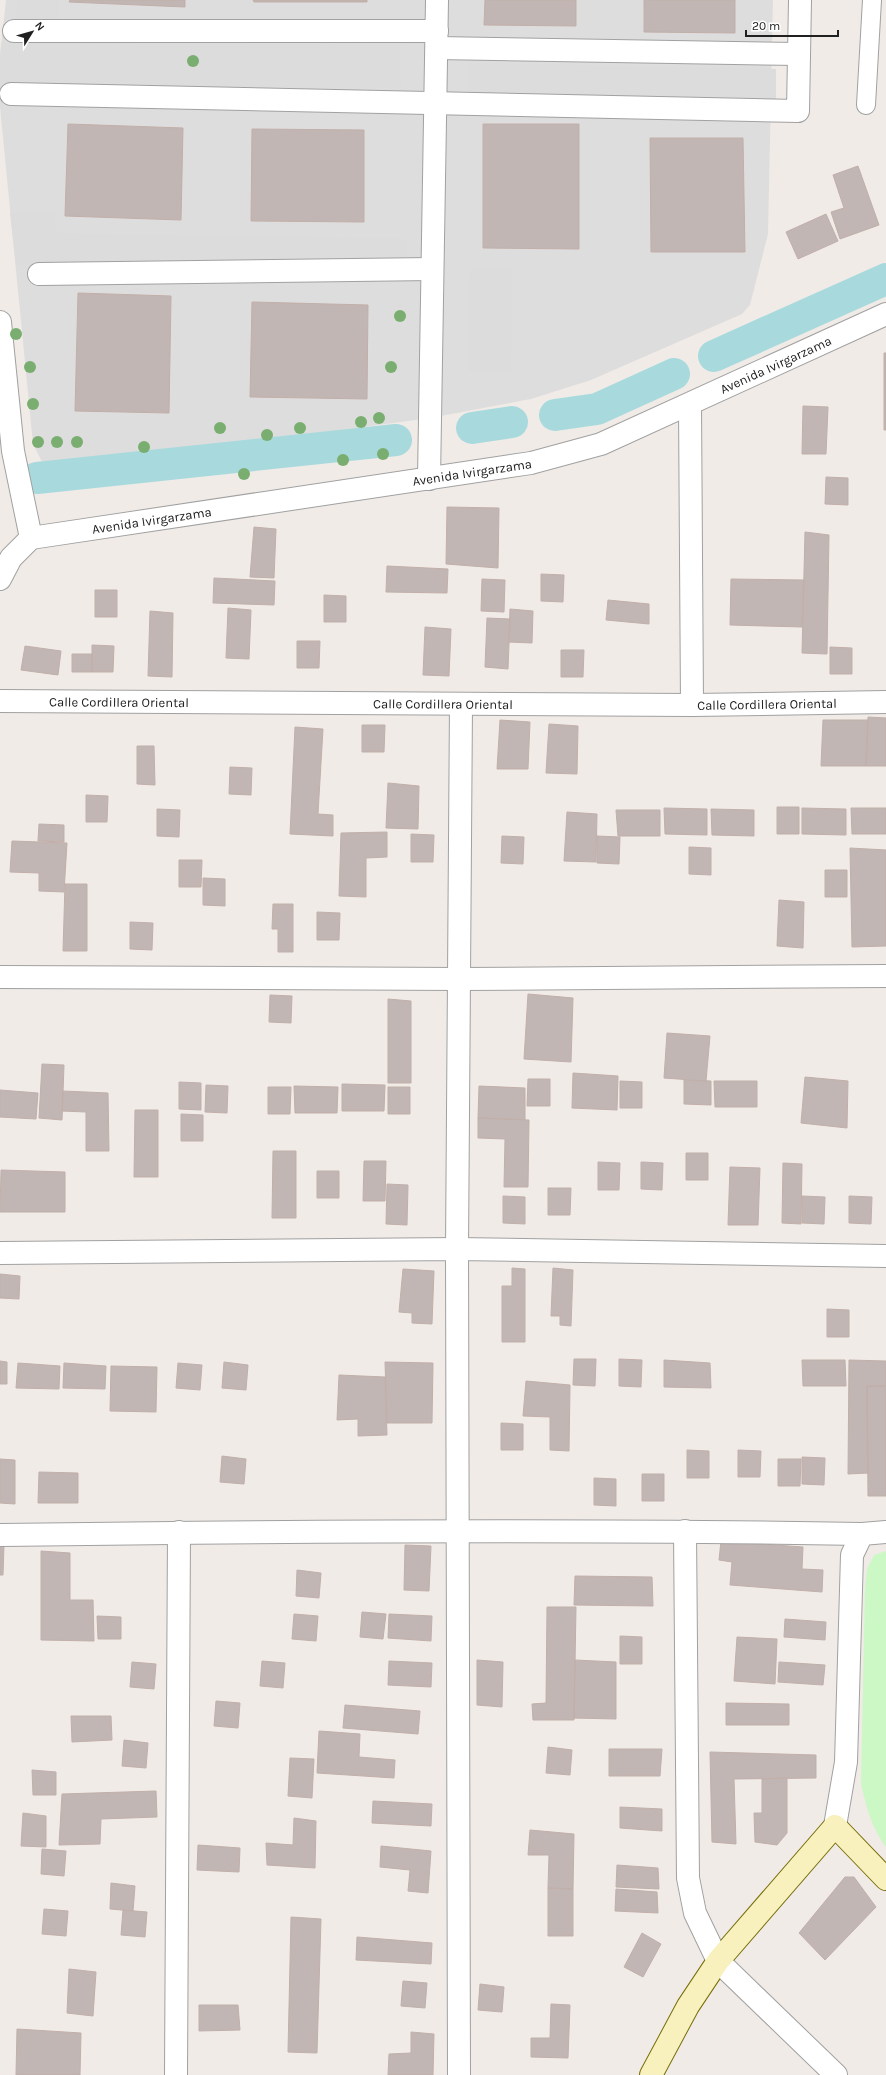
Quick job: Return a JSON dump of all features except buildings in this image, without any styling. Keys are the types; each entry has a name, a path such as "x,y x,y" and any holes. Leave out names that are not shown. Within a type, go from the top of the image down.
{"street":[{"path":"429,479 437,0"},
{"path":"11,94 798,111 800,0"},
{"path":"14,31 437,40 799,54"},
{"path":"38,274 432,269"},
{"name":"Avenida Ivirgarzama","path":"31,538 531,463 601,444 690,405 886,314"},
{"path":"0,322 7,454 31,538 10,558 0,579"},
{"path":"690,405 692,705"},
{"name":"Calle Cordillera Oriental","path":"0,702 692,705 886,702"},
{"path":"459,2075 457,1249 461,704"},
{"path":"0,977 459,979 886,976"},
{"path":"0,1253 457,1249 886,1256"},
{"path":"0,1535 457,1530 686,1531 862,1534 886,1532"},
{"path":"686,1531 688,1878 695,1913 718,1961 836,2075"},
{"path":"176,2075 179,1532"},
{"path":"651,2075 688,2006 718,1961 835,1826 846,1762 852,1555 862,1534"},
{"path":"835,1826 886,1879"}],"lane":[{"path":"866,105 872,0"}],"shaded area":[{"path":"6,0 773,0 768,234 750,305 742,314 591,380 531,399 430,418 62,468 42,462 33,444 0,107 0,55"},
{"path":"17,0 59,0 59,21 16,20"},
{"path":"1,43 400,45 401,88 0,84"},
{"path":"468,63 776,69 776,101 468,94"},
{"path":"55,212 56,233 407,239 406,263 16,265 10,213"},
{"path":"469,269 512,269 511,372 468,372"}],"green space":[{"path":"886,1551 886,1847 870,1817 861,1784 865,1590 867,1569 874,1555"}],"waterway":[{"path":"714,356 886,279"},
{"path":"555,415 597,409 674,374"},
{"path":"472,428 512,422"},
{"path":"37,478 396,440"}]}
